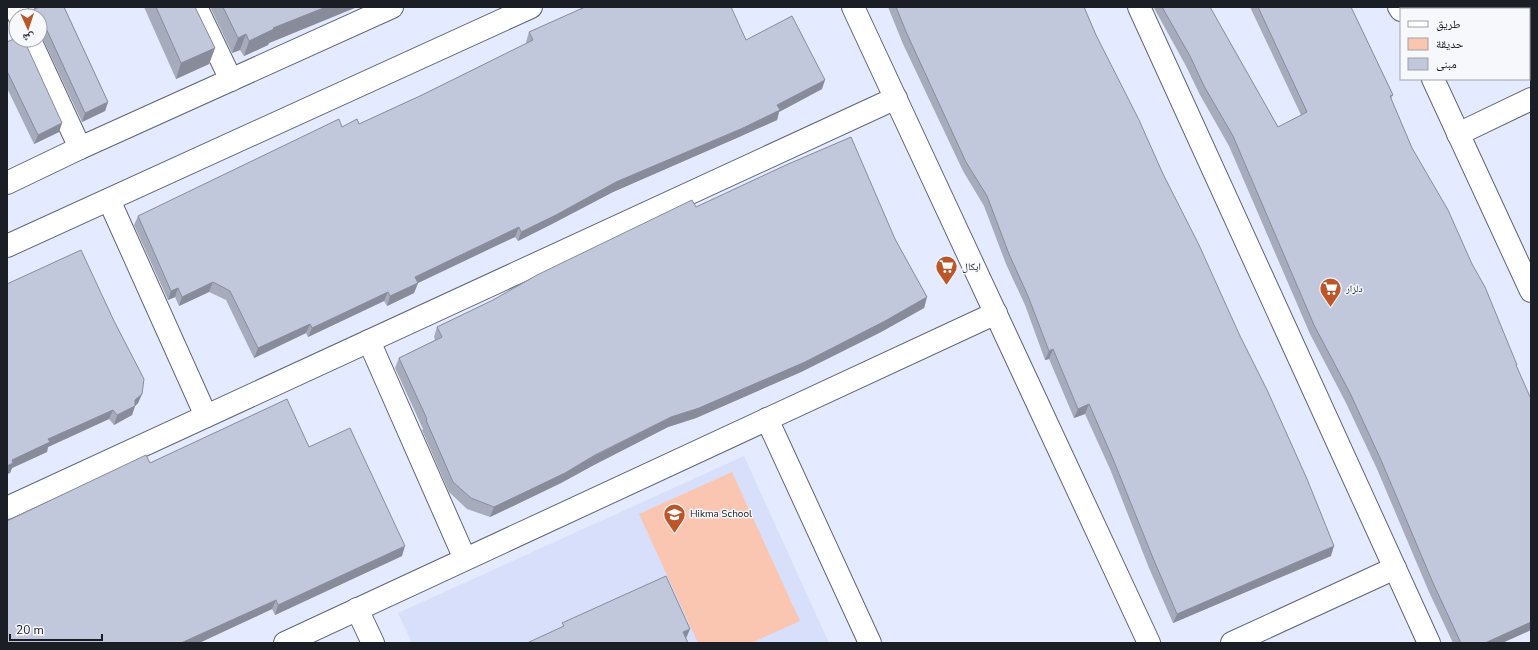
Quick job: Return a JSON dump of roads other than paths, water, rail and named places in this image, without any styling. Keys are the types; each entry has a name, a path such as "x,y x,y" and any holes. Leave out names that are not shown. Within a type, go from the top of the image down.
{"street":[{"path":"196,7 231,80"},
{"path":"7,183 80,148 392,7"},
{"path":"7,246 531,7"},
{"path":"853,7 1149,643"},
{"path":"1139,7 1429,643"},
{"path":"34,48 80,148"},
{"path":"1433,80 1531,291"},
{"path":"7,508 896,98"},
{"path":"1458,134 1531,99"},
{"path":"109,200 206,416"},
{"path":"285,643 996,313"},
{"path":"369,341 465,559"},
{"path":"767,418 870,643"},
{"path":"1232,643 1395,568"},
{"path":"357,609 373,643"}],"place":[{"name":"ايكال","path":"946,286"},
{"name":"دلزار","path":"1330,308"},
{"name":"Hikma School","path":"675,534"}]}
